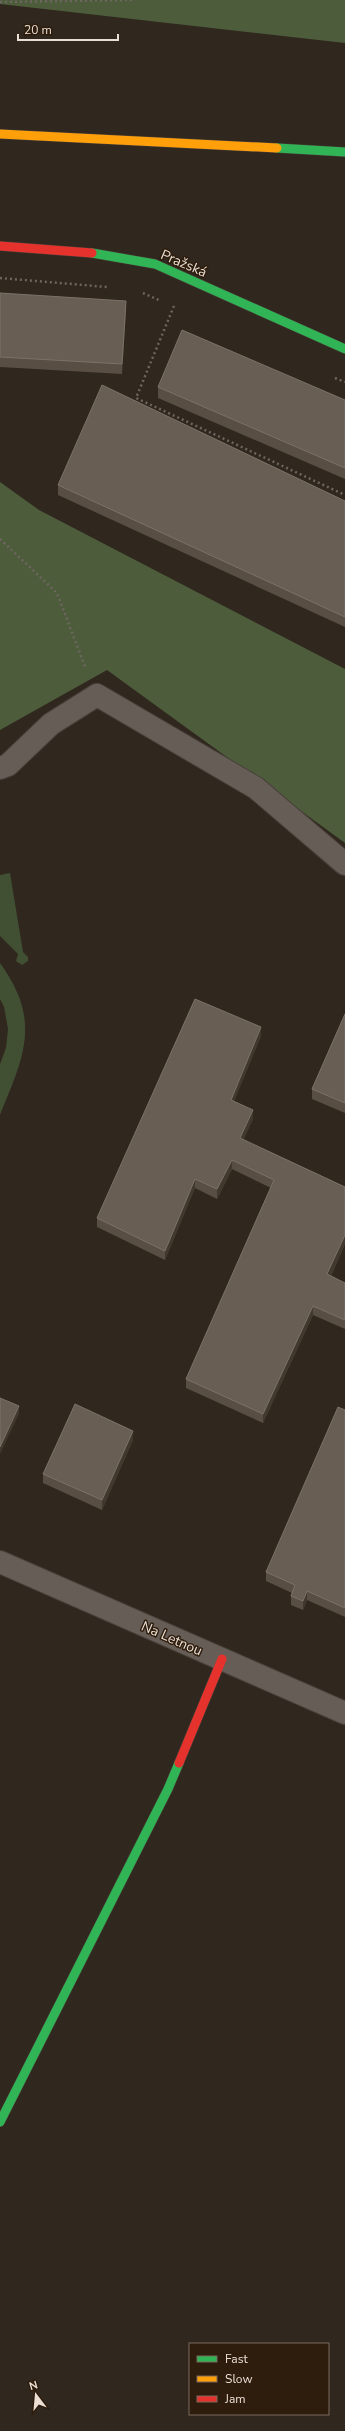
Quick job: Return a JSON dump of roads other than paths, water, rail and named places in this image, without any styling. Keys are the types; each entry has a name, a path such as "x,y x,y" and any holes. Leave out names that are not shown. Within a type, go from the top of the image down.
{"street":[{"path":"0,134 345,152"},
{"name":"Pražská","path":"0,246 84,252 155,264 345,349"},
{"path":"0,768 8,765 51,724 97,695 256,788 345,864"},
{"name":"Na Letnou","path":"0,1562 345,1713"},
{"path":"0,2122 168,1789 222,1659"}]}
